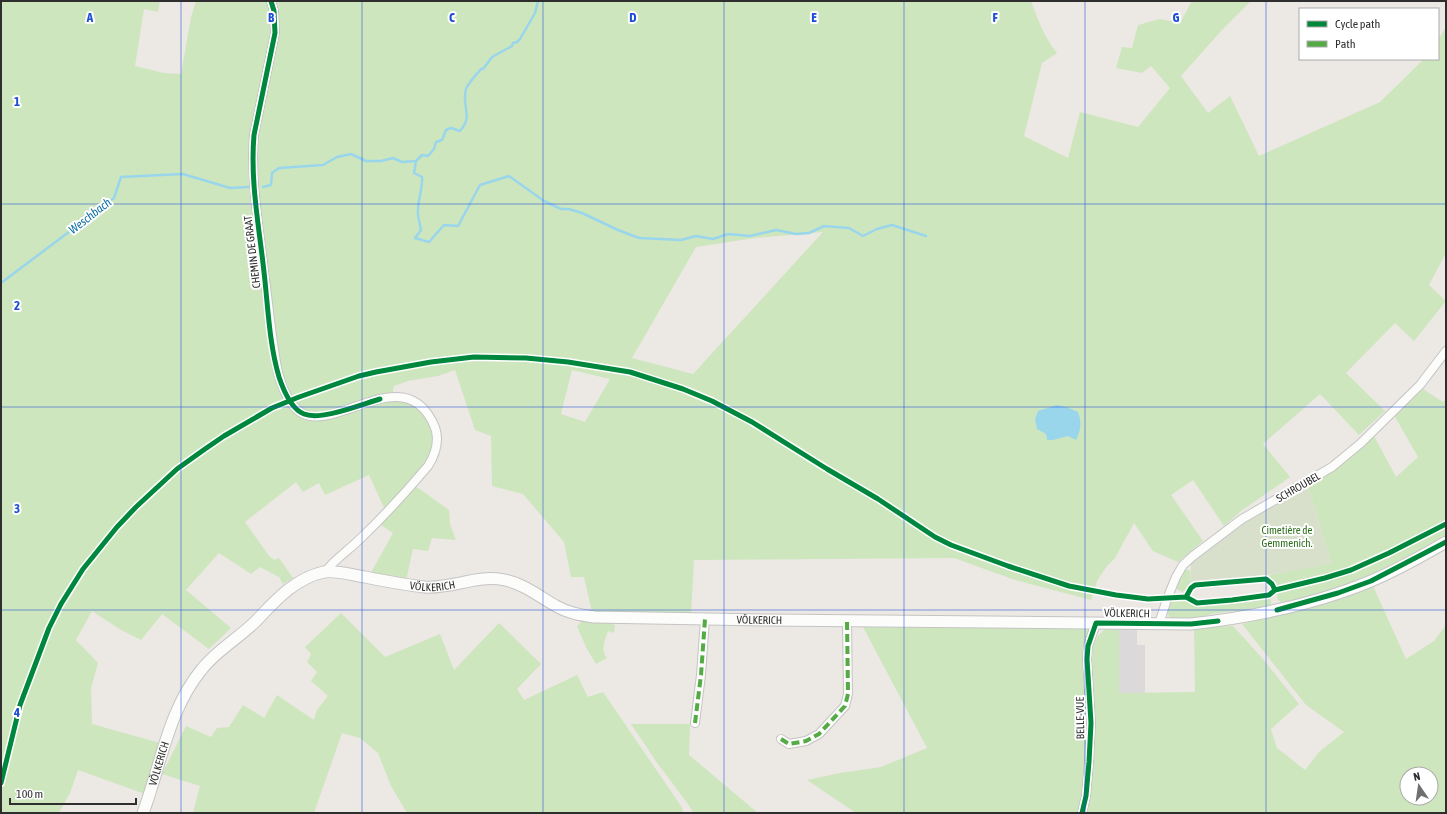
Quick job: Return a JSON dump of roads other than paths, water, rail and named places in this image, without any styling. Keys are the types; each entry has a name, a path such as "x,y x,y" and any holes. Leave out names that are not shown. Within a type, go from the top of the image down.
{"main road":[{"name":"VÖLKERICH","path":"143,813 175,715 188,688 201,670 211,658 244,632 285,592 301,581 325,572 341,572 405,585 426,587 441,587 476,580 496,578 519,585 569,612 594,617 1191,624 1244,617 1277,610 1338,593 1371,581 1446,542"}],"street":[{"name":"CHEMIN DE GRAAT","path":"272,1 275,16 275,33 254,136 254,181 270,327 276,365 286,395 299,412 305,415 325,415 390,397 410,399 420,405 429,414 437,434 437,445 434,456 428,466 378,522 325,572"},
{"name":"SCHROUBEL","path":"1159,624 1167,599 1183,565 1242,519 1332,467 1361,443 1420,386 1446,351"},
{"path":"695,723 701,675 705,619"},
{"path":"781,739 789,744 806,741 819,734 845,706 848,694 847,621"},
{"name":"BELLE-VUE","path":"1082,813 1086,796 1090,762 1091,723 1087,658 1088,646 1096,623"}],"water":[{"path":"1057,405 1078,412 1080,426 1076,440 1068,436 1047,440 1046,434 1037,429 1035,419 1038,411"}],"waterway":[{"name":"Weschbach","path":"263,187 271,185 272,173 279,168 323,165 337,157 351,154 366,161 381,161 393,158 402,162 416,161 422,155 428,156 434,149 436,142 442,140 446,130 451,128 460,131 464,126 467,116 465,101 467,87 472,79 481,69 483,69 492,57 512,46 513,43 520,39 535,13 538,1"},
{"path":"416,161 414,173 422,177 422,181 418,212 421,230 415,238 429,242 444,225 458,226 480,185 509,176 544,201 561,209 569,209 582,213 639,238 681,240 696,236 713,239 728,234 750,236 776,230 796,234 809,233 824,226 849,228 863,236 877,229 892,225 926,236"},
{"name":"Weschbach","path":"1,283 114,198 121,177 183,174 230,188 250,187"}],"park label":[{"name":"Cimetière de Gemmenich.","path":"1287,536"}]}
